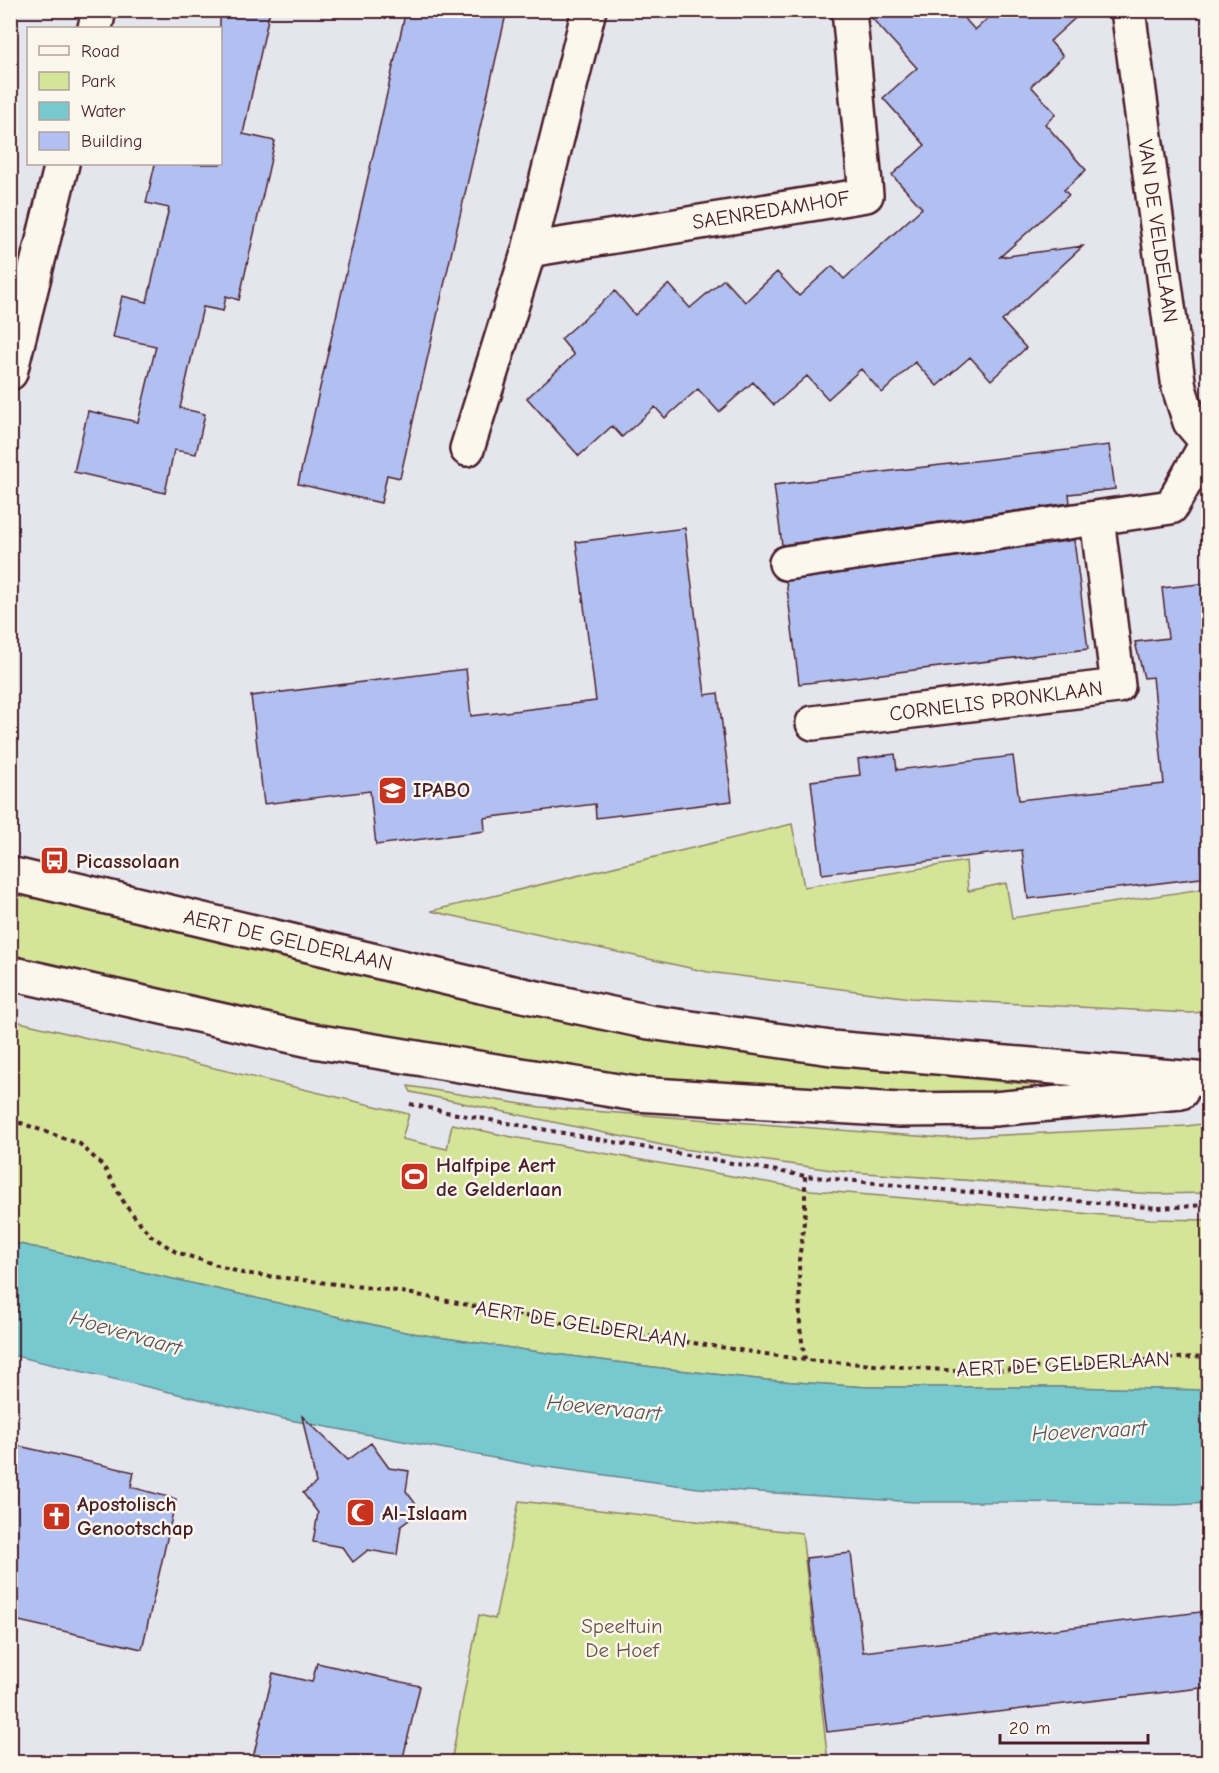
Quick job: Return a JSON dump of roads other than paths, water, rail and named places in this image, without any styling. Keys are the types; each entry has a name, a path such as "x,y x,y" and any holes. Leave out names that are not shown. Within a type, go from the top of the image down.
{"street":[{"path":"95,27 99,10"},
{"path":"467,449 529,250 589,10"},
{"name":"SAENREDAMHOF","path":"529,250 866,195 849,10"},
{"name":"VAN DE VELDELAAN","path":"1128,10 1179,388 1190,422 1208,443"},
{"path":"10,373 62,165"},
{"path":"786,563 1171,507 1208,443"},
{"name":"CORNELIS PRONKLAAN","path":"813,723 1119,686 1097,518"},
{"name":"AERT DE GELDERLAAN","path":"10,874 481,986 649,1022 831,1048 1209,1080"},
{"path":"10,973 314,1041 636,1094 900,1110 994,1109 1209,1090"}],"water":[{"name":"Hoevervaart","path":"11,1242 405,1332 661,1368 766,1380 867,1387 1208,1390 1208,1503 1174,1505 915,1502 698,1488 526,1464 284,1419 11,1355"}],"place":[{"name":"IPABO","path":"392,790"},
{"name":"Picassolaan","path":"55,861"},
{"name":"Halfpipe Aert de Gelderlaan","path":"415,1177"},
{"name":"Al-Islaam","path":"361,1513"},
{"name":"Apostolisch Genootschap","path":"56,1516"}],"park label":[{"name":"Speeltuin De Hoef","path":"622,1638"}]}
